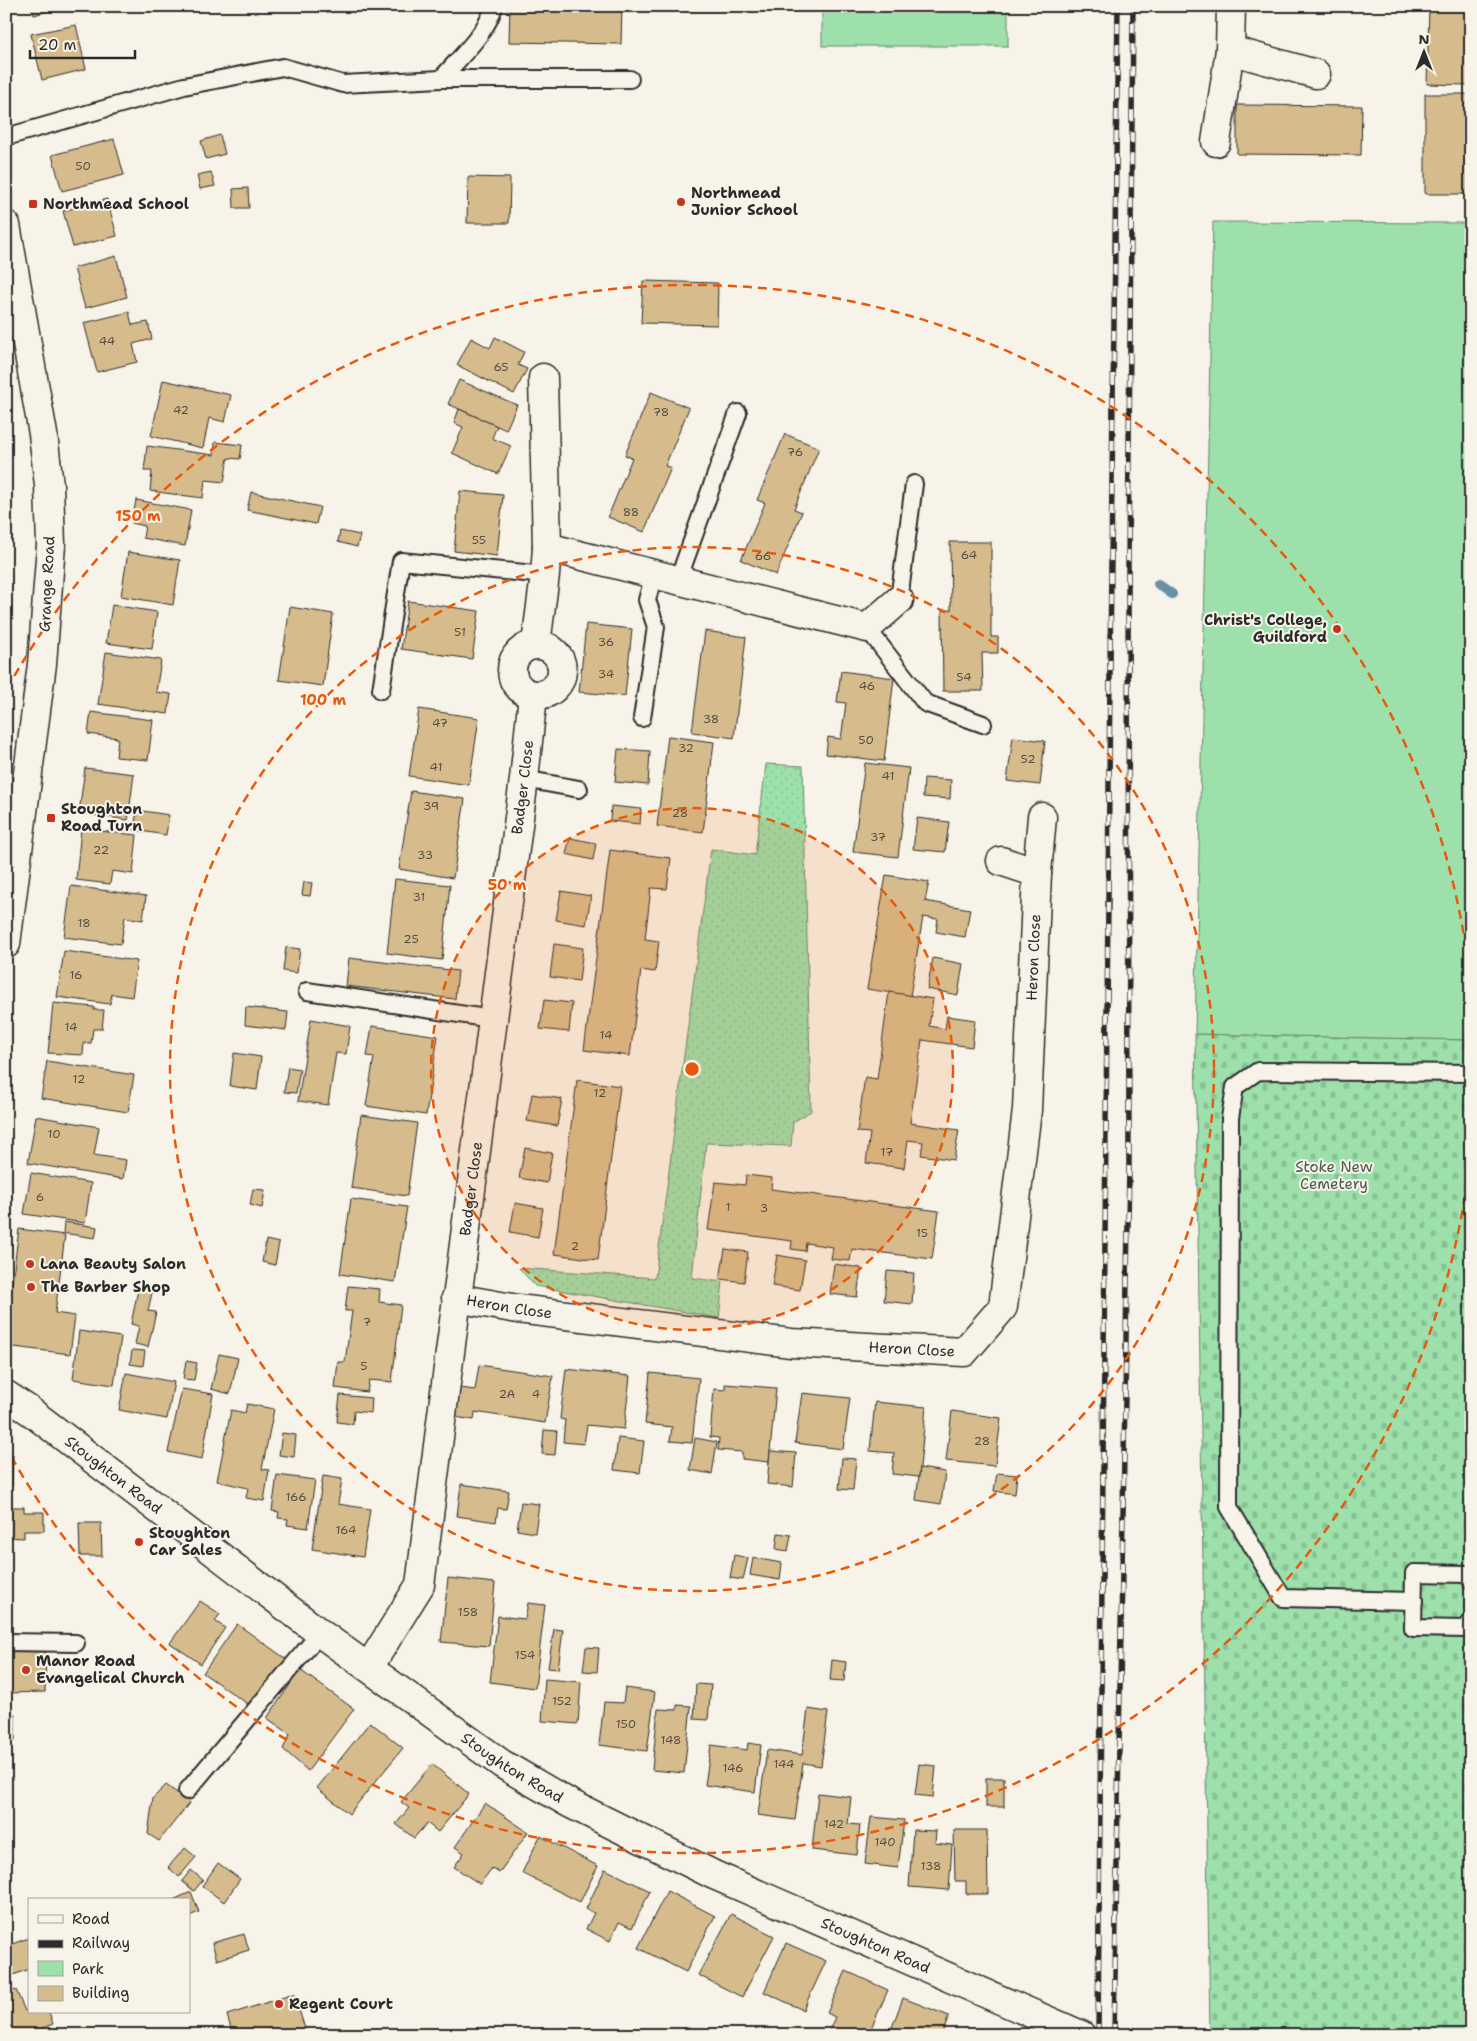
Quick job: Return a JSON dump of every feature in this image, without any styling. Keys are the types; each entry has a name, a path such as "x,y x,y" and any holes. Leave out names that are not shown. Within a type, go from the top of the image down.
{"street":[{"path":"1216,142 1230,50 1231,6"},
{"path":"1230,50 1316,74"},
{"name":"Grange Road","path":"6,944 42,664 51,545 49,485 43,434 7,230"},
{"name":"Badger Close","path":"369,1667 420,1586 524,779 533,695 542,695 551,691 558,685 562,676 563,666 560,657 554,650 545,645 536,644 546,576 547,547 543,378"},
{"path":"547,547 867,628 899,600"},
{"name":"Heron Close","path":"456,1298 518,1309 791,1343 964,1352 1004,1307 1027,1110 1037,873 1042,817"},
{"path":"1000,861 1037,873"},
{"name":"Stoughton Road","path":"6,1395 23,1405 320,1632 502,1764 569,1803 630,1835 783,1906 1033,2012 1081,2035"}],"lane":[{"path":"441,79 484,29 492,16 494,6"},
{"path":"6,137 184,86 283,67 343,84 441,79 630,79"},
{"path":"642,718 656,627 647,600 666,577 738,413"},
{"path":"899,600 914,484"},
{"path":"381,690 402,561 546,576"},
{"path":"867,628 925,703 983,724"},
{"path":"524,779 579,789"},
{"path":"307,991 492,1020"},
{"path":"1414,1600 1283,1598 1229,1507 1230,1118 1235,1088 1258,1071 1471,1073"},
{"path":"1471,1580 1467,1574 1414,1573 1413,1628 1466,1629 1471,1621"},
{"path":"187,1791 320,1632"},
{"path":"6,1642 76,1643"}],"green space":[{"path":"822,6 1008,6 1008,46 822,46"},
{"name":"Christ's College, Guildford","path":"1213,222 1471,223 1471,1040 1195,1034"},
{"path":"766,764 803,766 811,1111 793,1122 791,1146 706,1143 692,1278 723,1282 719,1318 535,1286 519,1268 655,1278 711,849 755,855"},
{"name":"Stoke New Cemetery","path":"1195,1034 1471,1040 1471,2035 1210,2035"}],"building":[{"path":"31,6 67,6 34,15"},
{"path":"510,6 622,6 621,44 509,42"},
{"path":"682,6 799,6 799,9 682,11"},
{"path":"1429,6 1471,6 1469,85 1427,84"},
{"path":"76,25 86,69 42,80 31,34"},
{"path":"1425,94 1471,94 1471,149 1468,149 1467,194 1425,194"},
{"path":"1237,105 1362,106 1361,155 1237,154"},
{"path":"220,135 225,154 206,159 201,141"},
{"path":"114,139 124,175 62,191 52,155"},
{"path":"211,172 215,186 200,189 197,175"},
{"path":"468,177 510,178 509,223 467,223"},
{"path":"248,188 249,208 234,208 233,189"},
{"path":"107,199 117,236 73,247 63,211"},
{"path":"116,256 127,297 85,308 74,268"},
{"path":"643,281 718,283 717,325 641,323"},
{"path":"129,312 132,325 148,322 152,339 133,344 137,362 97,372 84,323"},
{"path":"495,337 524,352 518,365 527,369 514,394 457,365 471,338 490,348"},
{"path":"163,380 231,395 225,422 209,418 203,448 151,436"},
{"path":"459,380 517,405 506,430 448,404"},
{"path":"651,392 689,408 665,466 671,468 644,532 608,517 632,458 625,455"},
{"path":"459,409 497,426 492,438 511,446 498,474 452,453 463,427 454,423"},
{"path":"785,434 819,448 794,509 802,512 776,575 741,560 765,503 757,500"},
{"path":"215,442 242,445 240,459 228,458 224,482 205,480 203,498 150,491 152,471 144,471 147,446 214,455"},
{"path":"460,491 503,495 497,556 454,551"},
{"path":"251,492 320,507 316,524 247,510"},
{"path":"136,500 191,510 185,546 143,538 145,526 132,523"},
{"path":"340,531 360,535 357,547 338,542"},
{"path":"950,542 991,542 991,637 998,637 998,653 982,653 983,691 943,691 942,610 951,610"},
{"path":"128,552 180,560 173,605 121,596"},
{"path":"408,601 479,611 472,659 401,649"},
{"path":"112,605 157,612 152,649 106,643"},
{"path":"290,607 333,614 323,686 279,680"},
{"path":"586,624 632,629 625,696 579,692"},
{"path":"705,631 746,637 734,738 692,732"},
{"path":"106,652 161,660 156,692 171,694 168,714 98,704"},
{"path":"841,671 894,678 884,761 826,754 828,737 841,739 846,703 837,702"},
{"path":"419,709 479,718 469,785 409,776"},
{"path":"91,712 153,720 148,760 116,757 118,738 88,734"},
{"path":"668,736 714,742 703,832 657,826"},
{"path":"1013,737 1045,741 1040,785 1007,781"},
{"path":"618,749 650,751 648,785 615,782"},
{"path":"865,763 909,768 898,857 853,852"},
{"path":"85,768 134,774 128,820 79,813"},
{"path":"924,778 951,780 950,799 923,797"},
{"path":"411,791 465,799 453,878 399,869"},
{"path":"611,806 641,809 640,824 610,821"},
{"path":"137,810 169,815 166,835 134,830"},
{"path":"917,818 949,822 945,852 913,849"},
{"path":"81,829 137,835 133,874 112,871 110,884 76,880"},
{"path":"570,838 596,843 593,860 566,854"},
{"path":"610,850 671,858 667,889 651,888 645,939 659,941 655,972 641,970 630,1056 584,1050"},
{"path":"886,875 929,882 925,901 970,909 965,937 936,932 938,919 923,917 910,996 867,989"},
{"path":"395,879 450,885 442,960 387,953"},
{"path":"304,882 312,883 310,896 302,895"},
{"path":"71,886 146,896 143,920 125,917 121,944 64,937"},
{"path":"561,891 591,896 586,925 556,920"},
{"path":"554,944 583,948 579,981 550,977"},
{"path":"286,947 300,949 297,973 283,971"},
{"path":"64,951 137,961 132,997 112,994 110,1004 57,997"},
{"path":"349,958 458,971 455,999 346,986"},
{"path":"933,958 963,964 958,995 927,989"},
{"path":"889,992 933,999 929,1026 945,1029 947,1016 975,1020 972,1047 922,1040 910,1123 959,1130 954,1160 921,1155 923,1142 908,1140 904,1168 866,1163 870,1133 857,1132 865,1077 877,1079"},
{"path":"544,1000 572,1003 569,1032 540,1029"},
{"path":"53,1003 94,1007 94,1010 104,1010 102,1029 93,1029 91,1043 84,1043 83,1055 48,1053"},
{"path":"246,1007 288,1012 286,1030 245,1025"},
{"path":"311,1019 350,1026 346,1054 336,1053 328,1105 298,1101"},
{"path":"372,1026 438,1036 426,1115 366,1106 374,1057 367,1056"},
{"path":"234,1053 261,1057 257,1090 230,1086"},
{"path":"47,1061 134,1075 128,1112 41,1098"},
{"path":"288,1067 300,1069 296,1093 284,1092"},
{"path":"577,1080 620,1086 598,1260 554,1254"},
{"path":"532,1094 562,1099 557,1126 527,1121"},
{"path":"361,1115 417,1123 407,1196 351,1188"},
{"path":"36,1116 99,1127 94,1155 126,1160 123,1179 28,1163"},
{"path":"525,1148 552,1153 547,1183 519,1178"},
{"path":"31,1173 91,1183 85,1223 24,1214"},
{"path":"746,1175 772,1178 771,1189 939,1211 932,1259 852,1249 850,1261 831,1259 833,1247 806,1243 805,1251 791,1249 792,1241 708,1230 715,1182 745,1185"},
{"path":"253,1189 265,1190 262,1208 250,1205"},
{"path":"351,1199 407,1207 395,1282 340,1274"},
{"path":"515,1203 543,1208 538,1237 510,1232"},
{"path":"64,1222 97,1227 95,1238 63,1233"},
{"path":"19,1229 65,1235 55,1313 75,1316 70,1354 6,1346 6,1330"},
{"path":"266,1240 279,1243 275,1265 262,1262"},
{"path":"725,1249 748,1252 744,1282 720,1279"},
{"path":"777,1255 805,1260 800,1290 772,1286"},
{"path":"834,1264 861,1268 857,1297 830,1294"},
{"path":"887,1271 914,1273 912,1304 884,1301"},
{"path":"139,1285 153,1288 148,1311 156,1312 148,1347 135,1344 139,1326 131,1324"},
{"path":"348,1286 380,1289 379,1302 401,1305 392,1382 369,1380 367,1392 335,1388 338,1362 345,1362 352,1311 345,1311"},
{"path":"79,1331 121,1337 114,1385 73,1379"},
{"path":"132,1350 145,1351 143,1366 130,1364"},
{"path":"219,1354 238,1358 230,1394 211,1389"},
{"path":"186,1361 197,1363 194,1380 183,1379"},
{"path":"479,1365 553,1376 545,1423 475,1412 474,1420 455,1417 460,1388 475,1390"},
{"path":"566,1369 630,1376 624,1429 587,1425 584,1444 563,1442 565,1420 560,1419"},
{"path":"126,1373 174,1382 167,1419 119,1410"},
{"path":"650,1373 699,1378 692,1443 670,1441 672,1427 645,1424"},
{"path":"725,1384 776,1388 769,1462 742,1459 742,1452 718,1450 719,1438 710,1437 714,1389 725,1390"},
{"path":"182,1389 213,1394 202,1459 168,1452"},
{"path":"802,1393 850,1398 843,1449 795,1443"},
{"path":"340,1395 372,1398 371,1413 354,1411 353,1424 337,1422"},
{"path":"875,1402 926,1407 919,1477 892,1474 894,1453 870,1451"},
{"path":"247,1404 274,1409 262,1469 269,1470 264,1501 246,1498 248,1488 217,1481 231,1410 245,1413"},
{"path":"952,1411 1001,1418 995,1466 946,1461"},
{"path":"544,1430 557,1431 555,1455 542,1454"},
{"path":"282,1433 296,1435 294,1457 279,1455"},
{"path":"618,1438 644,1441 640,1473 614,1470"},
{"path":"695,1438 717,1442 712,1474 690,1470"},
{"path":"770,1451 796,1453 793,1487 767,1484"},
{"path":"6,1455 13,1455 12,1486 6,1486"},
{"path":"842,1458 856,1459 853,1490 839,1489"},
{"path":"920,1468 945,1472 941,1504 916,1500"},
{"path":"997,1473 1017,1475 1015,1494 994,1491"},
{"path":"277,1475 315,1480 308,1528 287,1525 288,1519 278,1518 279,1512 272,1511"},
{"path":"323,1476 342,1479 338,1504 370,1509 363,1557 312,1549"},
{"path":"461,1484 509,1491 506,1509 498,1508 496,1522 457,1516"},
{"path":"521,1502 539,1504 535,1533 517,1530"},
{"path":"6,1507 24,1507 24,1512 44,1512 44,1531 24,1531 24,1538 6,1537"},
{"path":"79,1523 101,1523 102,1556 80,1556"},
{"path":"778,1533 791,1535 788,1551 776,1549"},
{"path":"734,1555 748,1558 743,1580 730,1578"},
{"path":"753,1558 782,1563 780,1580 750,1575"},
{"path":"448,1578 495,1583 489,1646 441,1642"},
{"path":"200,1601 220,1614 215,1621 225,1628 201,1664 170,1643"},
{"path":"528,1603 545,1605 535,1688 490,1682 498,1616 525,1619"},
{"path":"237,1624 286,1659 252,1707 203,1673"},
{"path":"554,1629 563,1630 558,1669 548,1668"},
{"name":"Manor Road Evangelical Church","path":"6,1647 46,1647 45,1692 6,1693"},
{"path":"586,1647 599,1648 597,1672 583,1671"},
{"path":"832,1660 846,1662 844,1681 830,1680"},
{"path":"300,1670 354,1709 308,1771 283,1749 290,1734 267,1718"},
{"path":"545,1679 581,1682 578,1724 542,1721"},
{"path":"696,1684 711,1685 708,1720 694,1719"},
{"path":"625,1688 655,1692 647,1751 599,1745 604,1702 623,1703"},
{"path":"677,1705 691,1706 684,1773 652,1770 658,1709 677,1710"},
{"path":"808,1709 828,1712 821,1766 803,1763 795,1820 758,1815 767,1750 802,1755"},
{"path":"6,1714 15,1714 15,1741 6,1740"},
{"path":"370,1722 403,1748 349,1814 317,1788"},
{"path":"748,1743 761,1745 755,1792 705,1785 711,1745 747,1750"},
{"path":"432,1764 469,1794 438,1832 427,1823 414,1838 396,1824 409,1808 401,1802"},
{"path":"919,1764 936,1766 933,1797 915,1795"},
{"path":"986,1778 1004,1778 1004,1807 986,1807"},
{"path":"166,1785 190,1802 159,1841 148,1834 153,1798"},
{"path":"818,1793 851,1797 848,1824 860,1825 857,1855 812,1850"},
{"path":"485,1803 528,1832 499,1873 492,1868 480,1884 454,1867 464,1853 455,1847"},
{"path":"871,1817 904,1820 898,1868 865,1864"},
{"path":"913,1830 936,1831 935,1843 952,1845 949,1890 909,1887"},
{"path":"954,1830 987,1830 988,1894 966,1894 966,1881 955,1881"},
{"path":"540,1836 598,1866 580,1902 522,1873"},
{"path":"185,1848 196,1857 179,1877 168,1867"},
{"path":"218,1863 240,1879 224,1902 202,1886"},
{"path":"605,1869 650,1891 632,1928 619,1922 610,1941 586,1929 594,1913 586,1909"},
{"path":"191,1870 203,1880 194,1891 182,1881"},
{"path":"6,1879 10,1889 6,1891"},
{"path":"667,1891 715,1916 686,1972 638,1948"},
{"path":"191,1892 199,1912 190,1916 190,1898 178,1898"},
{"path":"731,1914 774,1936 742,1997 698,1975"},
{"path":"244,1934 249,1950 217,1960 212,1943"},
{"path":"28,1938 28,1969 8,1977 11,1983 6,1984 6,1946"},
{"path":"786,1943 826,1961 803,2010 764,1992"},
{"path":"846,1971 888,1990 868,2035 827,2035 835,2017 827,2013"},
{"path":"16,1990 25,2011 28,2010 28,2014 50,2014 53,2024 25,2035 6,2035 6,1994"},
{"name":"Regent Court","path":"294,1994 307,2035 233,2035 227,2015"},
{"path":"903,1998 949,2016 942,2035 889,2035"},
{"path":"958,2031 971,2035 957,2035"}],"waterway":[{"path":"1158,584 1172,594"}],"railway":[{"path":"1098,2035 1111,560 1118,6"},
{"path":"1114,2035 1129,1166 1128,559 1133,6"}],"place":[{"name":"Northmead Junior School","path":"681,202"},
{"name":"Northmead School","path":"33,204"},
{"name":"Christ's College, Guildford","path":"1337,629"},
{"name":"Stoughton Road Turn","path":"51,818"},
{"name":"Lana Beauty Salon","path":"30,1264"},
{"name":"The Barber Shop","path":"31,1287"},
{"name":"Stoughton Car Sales","path":"139,1542"},
{"name":"Manor Road Evangelical Church","path":"26,1670"},
{"name":"Regent Court","path":"279,2004"}]}
